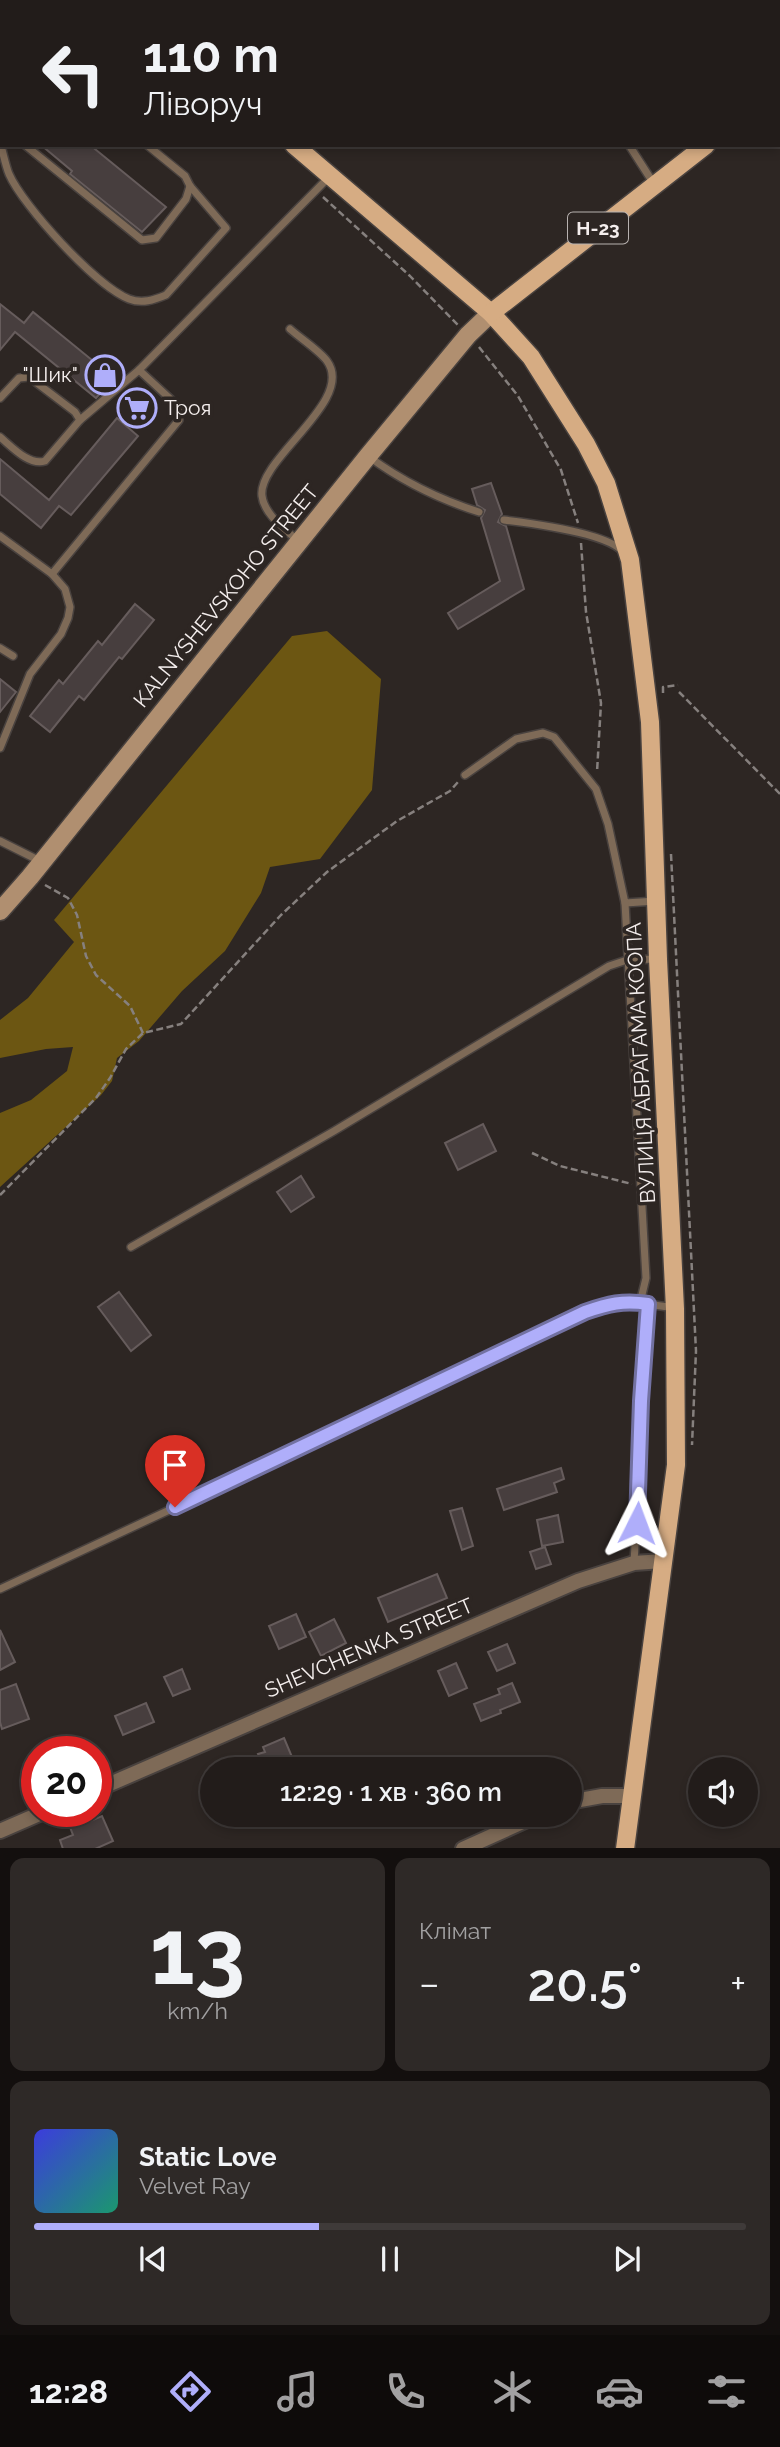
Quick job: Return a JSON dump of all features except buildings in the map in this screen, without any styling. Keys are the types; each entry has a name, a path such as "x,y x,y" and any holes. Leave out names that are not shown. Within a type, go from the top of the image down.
{"main road":[{"name":"ВУЛИЦЯ АБРАГАМА КООПА","path":"296,147 491,313 531,358 586,444 606,483 630,560 650,722 658,959 670,1186 671,1267 675,1309 676,1465 625,1848"},
{"name":"Н-23","path":"491,313 703,147"}],"street":[{"name":"KALNYSHEVSKOHO STREET","path":"0,911 368,456 468,335 491,313"},
{"name":"SHEVCHENKA STREET","path":"112,1783 579,1581 634,1563 663,1561"},
{"path":"582,1800 602,1796 632,1796"},
{"path":"0,1831 21,1822"},
{"path":"465,1848 512,1827"}],"lane":[{"path":"2,147 10,175 52,232 113,290 141,302 166,295 226,228 190,186 185,176 149,147"},
{"path":"27,147 142,240 156,238 186,199 190,186"},
{"path":"630,147 654,184"},
{"path":"0,437 30,460 39,463 45,461 80,420 139,370 330,175"},
{"path":"290,329 328,362 331,374 330,388 323,403 264,481 261,494 270,512 299,542"},
{"path":"52,574 179,420 178,406 139,370"},
{"path":"0,398 19,378 29,377 75,411 80,420"},
{"path":"368,456 394,475 439,499 479,512"},
{"path":"504,520 604,539 620,547 630,560"},
{"path":"0,536 52,574 69,598 68,618 61,634 30,674 0,748"},
{"path":"0,648 13,656"},
{"path":"465,775 516,739 543,733 554,737 596,789 608,824 625,903 646,1278 634,1563"},
{"path":"0,841 41,862"},
{"path":"625,903 656,901"},
{"path":"131,1247 334,1131 596,973 627,960 658,959"},
{"path":"0,1589 326,1437 585,1312 612,1302 644,1303 675,1309"}],"path":[{"path":"316,190 410,276 468,335 517,396 561,470 582,535 580,547 586,612 601,703 596,789"},
{"path":"679,692 780,794"},
{"path":"0,1195 96,1098 126,1049 143,1033 181,1024 281,915 327,872 397,821 450,791 465,775"},
{"path":"30,877 68,898 77,915 86,957 96,975 130,1006 143,1033"},
{"path":"532,1153 560,1166 642,1186"}],"shaded area":[{"path":"327,631 381,679 372,790 320,859 270,867 261,893 225,951 182,991 139,1041 117,1058 112,1081 101,1095 0,1187 0,1113 31,1100 67,1071 73,1047 0,1058 0,1020 28,998 74,942 54,920 292,636"}],"place":[{"name":"\"Шик\"","path":"105,375"},
{"name":"Троя","path":"137,408"}],"route":[{"path":"175,1507 585,1312 612,1302 648,1304 641,1401 637,1523"}]}
